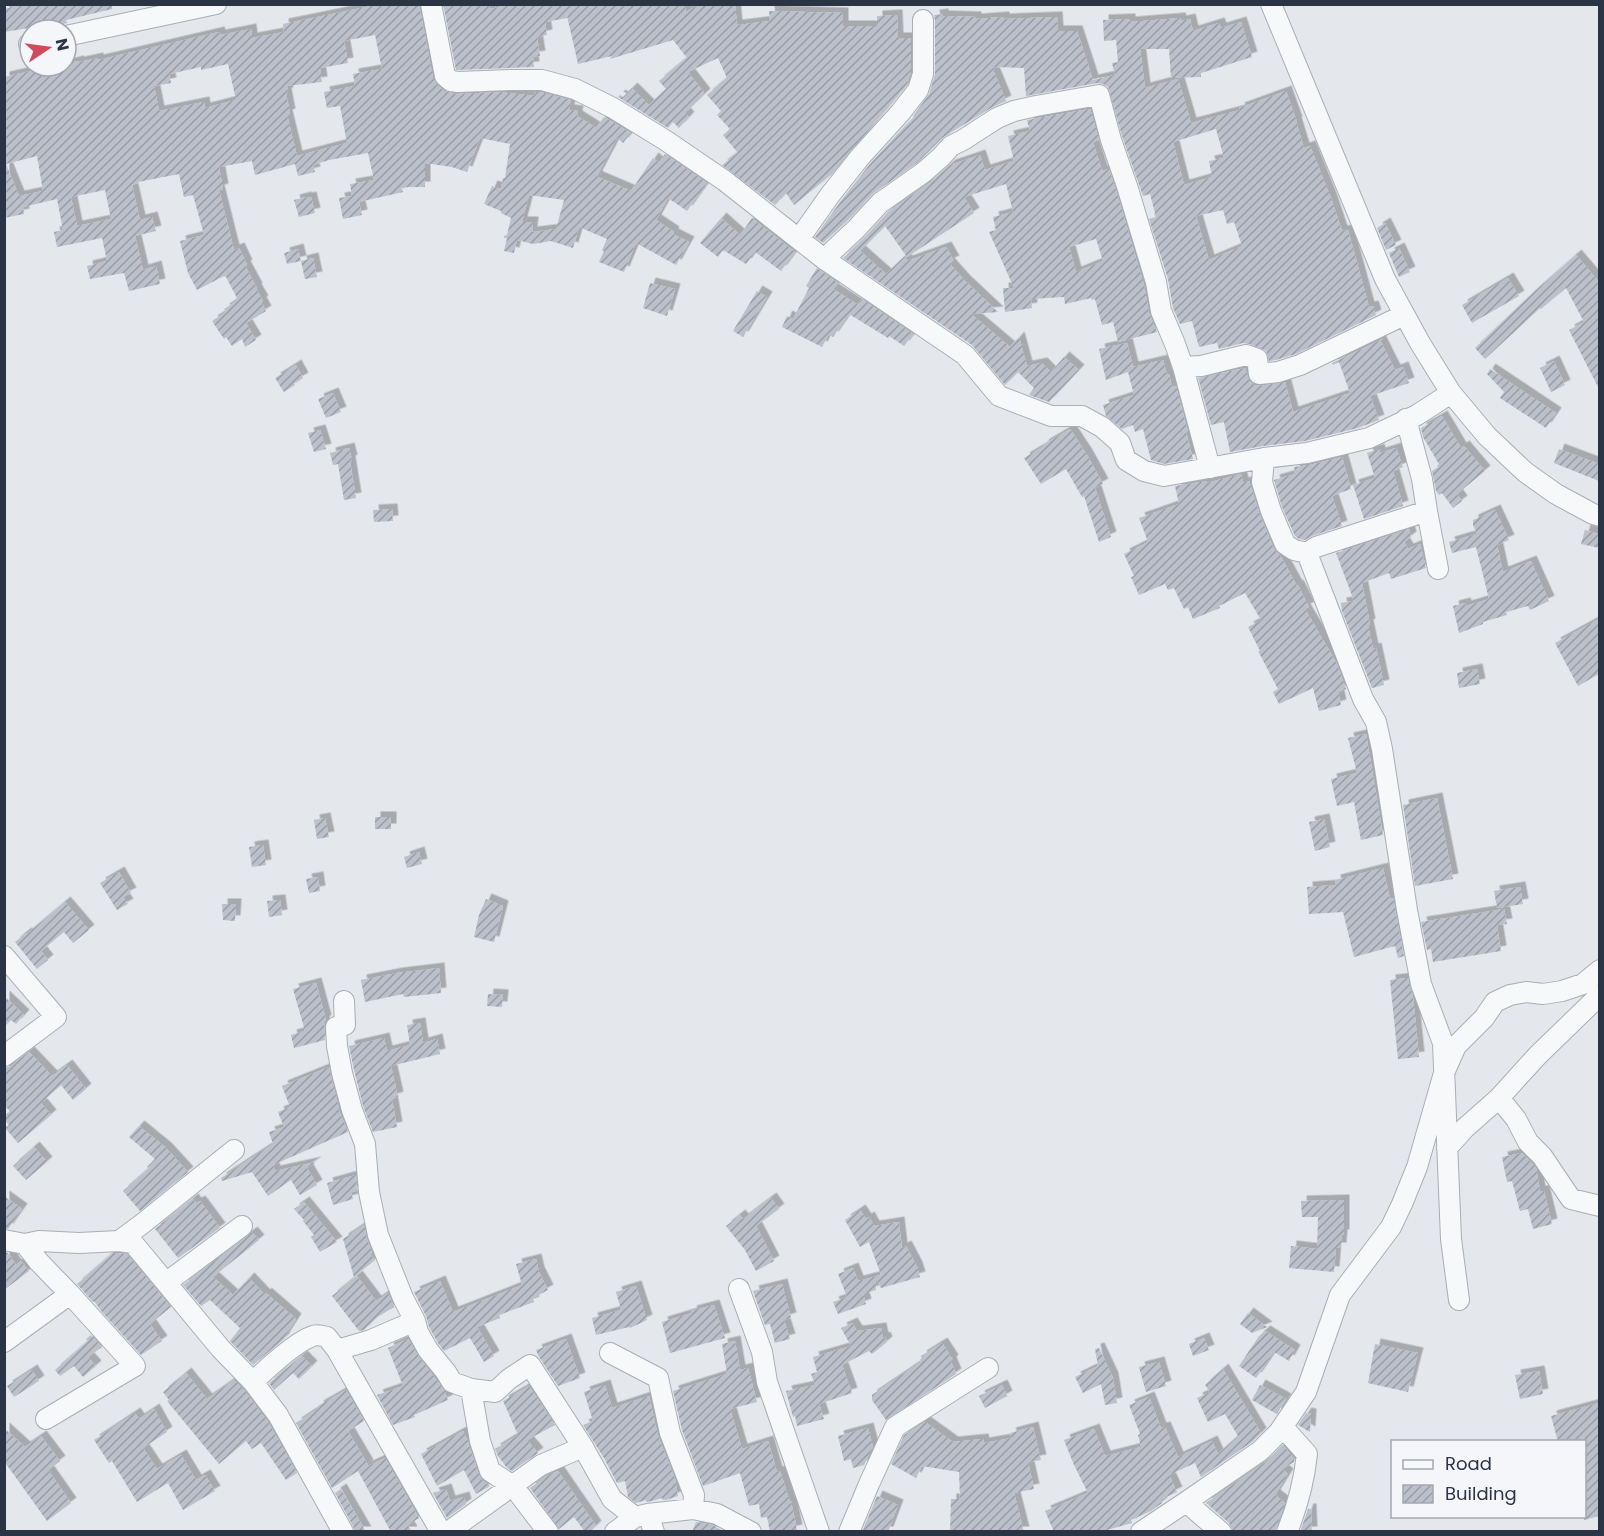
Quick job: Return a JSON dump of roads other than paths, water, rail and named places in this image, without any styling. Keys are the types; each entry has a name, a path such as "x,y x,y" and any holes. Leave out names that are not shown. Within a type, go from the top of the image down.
{"street":[{"path":"78,33 216,4"},
{"path":"431,4 445,76 451,81 542,80 575,89 633,120 716,175 824,259 965,355 999,396 1051,416 1082,416 1102,428 1120,443 1126,460 1144,471 1164,476 1264,458 1307,453 1369,438 1417,415 1451,393"},
{"path":"1271,4 1385,279 1451,393 1487,436 1525,472 1556,494 1599,516"},
{"path":"799,239 860,157 918,90 923,74 923,20"},
{"path":"824,259 880,203 924,172 951,146 997,117 1036,106 1099,94 1111,140 1156,282 1161,311 1182,367 1210,468"},
{"path":"1182,367 1201,366 1246,355 1257,359 1258,374 1278,372 1300,365 1404,315"},
{"path":"1406,419 1422,479 1438,569"},
{"path":"1264,458 1262,482 1271,511 1285,544 1294,550 1307,553 1316,547 1427,511"},
{"path":"1307,553 1363,699 1376,722 1421,984 1443,1043 1451,1239 1459,1300"},
{"path":"4,956 56,1017 4,1056"},
{"path":"1141,1532 1186,1503 1273,1440 1306,1392 1340,1295 1391,1227 1402,1204 1417,1167 1444,1073 1456,1046 1484,1018 1495,1002 1510,995 1526,992 1543,994 1562,991 1583,984 1599,970"},
{"path":"1447,1148 1599,995"},
{"path":"344,1001 345,1024 336,1027 337,1046 352,1110 365,1144 369,1192 378,1235 403,1298 428,1350 452,1382 471,1389 495,1392 530,1365 583,1447 612,1499 646,1521"},
{"path":"1499,1098 1516,1119 1528,1142 1542,1156 1571,1199 1599,1206"},
{"path":"119,1241 234,1150"},
{"path":"167,1282 242,1226"},
{"path":"4,1240 25,1244 39,1241 133,1243 221,1349 253,1382 278,1415 343,1532"},
{"path":"25,1244 135,1366 46,1419"},
{"path":"739,1289 762,1352 767,1382 819,1532"},
{"path":"4,1342 70,1294"},
{"path":"338,1350 371,1340 415,1321"},
{"path":"253,1382 273,1363 304,1340 316,1335 327,1337 338,1350 441,1532"},
{"path":"610,1353 658,1378 670,1433 694,1495 693,1509"},
{"path":"849,1532 868,1484 895,1427 988,1368"},
{"path":"471,1389 480,1442 490,1471 513,1486 548,1532"},
{"path":"1283,1427 1307,1454 1305,1479 1287,1532"},
{"path":"448,1532 541,1465 583,1447"},
{"path":"1186,1503 1221,1532"},
{"path":"615,1532 693,1509 717,1514 751,1532"}]}
